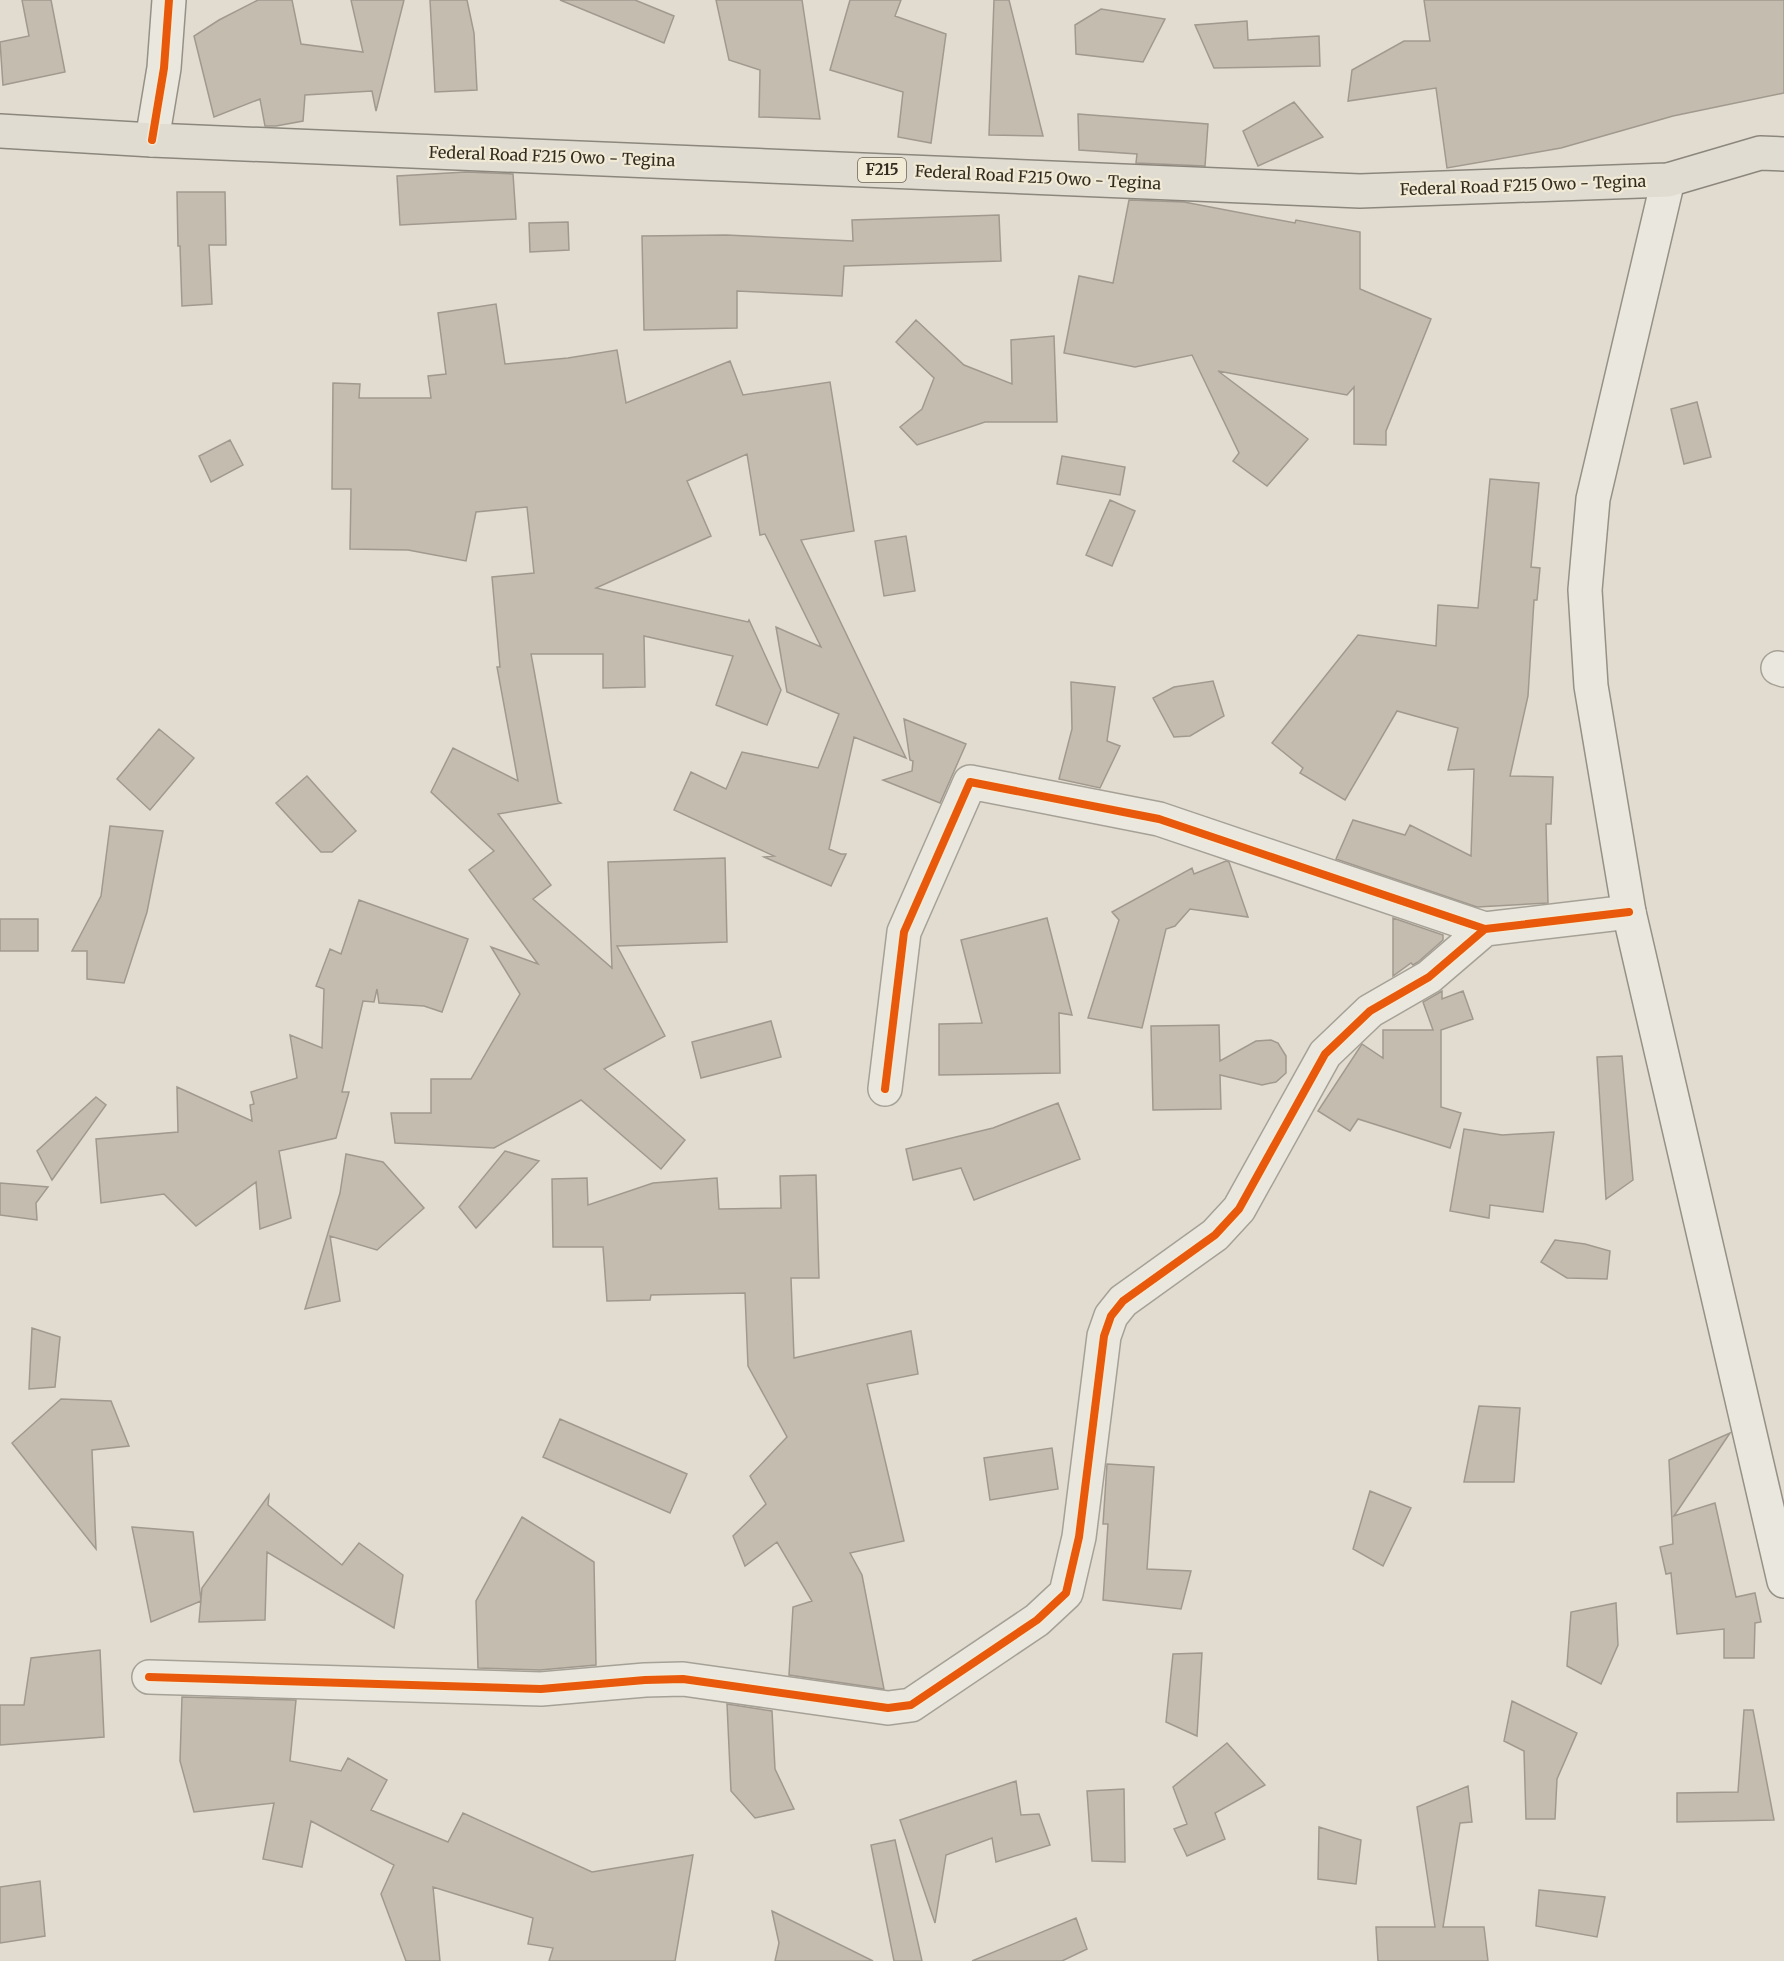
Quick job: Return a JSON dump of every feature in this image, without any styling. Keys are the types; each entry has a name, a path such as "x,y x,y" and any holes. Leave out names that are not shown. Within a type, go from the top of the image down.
{"main road":[{"name":"Federal Road F215 Owo - Tegina","path":"0,131 152,140 1360,191 1668,180 1776,150"}],"street":[{"path":"152,140 164,68 169,0"},
{"path":"1668,180 1593,499 1585,590 1591,686 1629,912 1784,1581"},
{"path":"885,1089 904,932 970,782 1159,819 1485,929 1629,912"},
{"path":"149,1677 541,1689 683,1679 888,1708 911,1705 1037,1620 1066,1593 1079,1537 1104,1336 1111,1316 1124,1301 1215,1235 1239,1209 1325,1054 1370,1011 1429,977 1485,929"}],"building":[{"path":"22,0 51,0 65,72 3,85 0,42 29,36"},
{"path":"258,0 292,0 301,44 363,52 351,0 404,0 376,111 372,91 305,95 303,121 276,126 265,126 260,99 214,117 194,36"},
{"path":"430,0 467,0 474,33 477,90 435,92"},
{"path":"560,0 635,0 674,16 664,43"},
{"path":"716,0 802,0 820,119 759,117 760,70 729,60"},
{"path":"850,0 901,0 895,16 946,34 931,143 898,137 903,92 830,70"},
{"path":"994,0 1009,0 1043,136 989,135"},
{"path":"1424,0 1784,0 1784,93 1673,116 1561,148 1447,168 1436,88 1348,101 1352,70 1404,41 1430,41"},
{"path":"1101,9 1165,19 1143,62 1076,54 1075,25"},
{"path":"1247,21 1248,40 1319,36 1320,66 1214,68 1195,25"},
{"path":"1294,102 1323,137 1258,166 1243,131"},
{"path":"1078,114 1208,124 1205,166 1136,163 1137,154 1079,150"},
{"path":"466,172 513,174 516,219 400,225 397,176"},
{"path":"177,192 225,192 226,245 209,245 212,304 182,306"},
{"path":"1129,200 1184,202 1295,223 1296,220 1360,232 1360,289 1431,319 1386,431 1386,445 1354,444 1354,387 1347,395 1218,371 1308,439 1267,486 1233,461 1239,453 1192,355 1135,367 1064,353 1079,276 1113,283"},
{"path":"999,215 1001,261 844,266 842,296 737,291 737,328 644,330 642,236 726,235 853,241 852,220"},
{"path":"568,222 569,250 530,252 529,223"},
{"path":"496,304 505,364 568,358 617,350 626,403 730,361 743,395 830,382 854,531 801,540 906,758 854,737 829,849 846,854 831,886 764,857 774,856 674,810 691,772 726,789 742,752 818,768 839,714 787,692 776,627 821,647 765,534 760,535 747,454 687,481 711,536 596,588 748,622 749,620 781,690 767,725 716,705 733,656 644,636 645,687 603,688 603,654 531,654 558,801 561,803 498,814 551,885 533,899 612,968 608,862 725,858 727,942 617,946 665,1036 604,1069 685,1140 661,1169 581,1100 494,1148 395,1143 391,1113 431,1113 431,1079 471,1079 520,994 491,947 538,964 469,870 494,851 431,792 453,748 518,781 497,667 500,667 492,577 534,573 527,507 476,512 466,561 408,550 350,549 351,489 332,489 333,383 360,384 359,398 431,398 428,376 446,374 438,313"},
{"path":"916,320 964,365 1012,384 1011,340 1054,336 1057,422 985,422 917,445 900,427 922,409 934,378 896,342"},
{"path":"1697,402 1711,457 1684,464 1671,409"},
{"path":"230,440 243,465 211,482 199,456"},
{"path":"1062,456 1125,467 1120,495 1057,484"},
{"path":"1490,479 1539,483 1531,567 1540,568 1537,600 1534,600 1528,696 1510,776 1553,777 1551,824 1546,824 1548,903 1477,907 1336,859 1353,820 1405,835 1410,825 1471,856 1474,769 1448,770 1458,728 1397,711 1345,800 1300,773 1303,768 1272,743 1358,635 1436,646 1438,605 1478,608"},
{"path":"1110,500 1135,511 1112,566 1086,555"},
{"path":"906,536 915,591 884,596 875,541"},
{"path":"1213,681 1224,716 1190,736 1174,737 1153,698 1174,687"},
{"path":"1071,682 1115,687 1107,741 1120,746 1100,788 1059,779 1072,729"},
{"path":"904,719 966,744 940,803 883,780 912,771 913,761 910,760"},
{"path":"159,729 194,758 150,810 117,779"},
{"path":"307,776 356,831 332,852 321,852 276,803"},
{"path":"110,826 163,831 147,912 124,983 87,979 87,951 72,951 101,896"},
{"path":"1226,861 1229,862 1248,917 1190,909 1175,926 1166,929 1142,1028 1088,1018 1119,920 1112,912 1192,868 1194,874"},
{"path":"359,900 468,939 442,1012 424,1006 379,1003 377,989 374,1002 363,1001 342,1092 349,1092 336,1138 279,1151 291,1218 260,1229 256,1182 196,1226 164,1194 101,1203 96,1139 178,1132 177,1087 252,1121 250,1105 254,1104 251,1092 297,1078 290,1035 322,1048 324,989 316,986 330,949 341,954"},
{"path":"1047,918 1072,1015 1059,1013 1060,1073 939,1075 939,1024 982,1023 961,940"},
{"path":"1393,918 1443,935 1443,940 1418,962 1413,965 1411,963 1393,976"},
{"path":"0,919 38,919 38,951 0,951"},
{"path":"1442,991 1442,999 1463,991 1473,1019 1441,1030 1441,1107 1461,1113 1450,1148 1358,1119 1350,1131 1318,1111 1362,1044 1383,1058 1383,1030 1433,1030 1423,1002"},
{"path":"771,1021 781,1057 701,1078 692,1042"},
{"path":"1219,1025 1220,1061 1256,1041 1271,1040 1278,1043 1286,1056 1286,1073 1276,1082 1262,1085 1220,1075 1221,1109 1153,1110 1151,1026"},
{"path":"1622,1056 1633,1180 1606,1199 1597,1057"},
{"path":"96,1097 106,1105 52,1180 37,1151"},
{"path":"1058,1103 1080,1159 974,1200 961,1168 913,1180 906,1149 993,1128"},
{"path":"1464,1129 1502,1135 1554,1132 1543,1212 1490,1205 1489,1218 1450,1211"},
{"path":"505,1151 539,1161 476,1228 459,1207"},
{"path":"346,1154 383,1162 424,1208 377,1250 330,1236 340,1301 305,1309 340,1193"},
{"path":"816,1175 819,1278 791,1278 794,1358 911,1331 918,1374 867,1384 904,1541 850,1553 862,1575 884,1689 789,1675 793,1607 812,1601 777,1542 745,1566 733,1536 766,1504 750,1476 787,1437 748,1366 745,1293 651,1295 650,1300 607,1301 603,1247 553,1247 552,1179 587,1178 588,1205 653,1183 717,1178 719,1209 781,1208 780,1176"},
{"path":"0,1183 48,1187 36,1203 37,1220 0,1215"},
{"path":"1555,1240 1585,1244 1610,1251 1607,1279 1567,1278 1541,1262"},
{"path":"32,1328 60,1337 55,1387 29,1389"},
{"path":"61,1399 111,1401 129,1446 92,1450 96,1549 12,1443"},
{"path":"1479,1406 1520,1408 1514,1482 1464,1482"},
{"path":"560,1419 687,1474 670,1513 543,1457"},
{"path":"1730,1433 1674,1516 1715,1503 1736,1597 1755,1593 1761,1622 1755,1623 1754,1658 1724,1658 1724,1629 1677,1634 1671,1573 1666,1574 1660,1547 1673,1544 1669,1460"},
{"path":"1052,1448 1058,1489 990,1500 984,1458"},
{"path":"1107,1464 1154,1467 1147,1569 1191,1571 1181,1609 1103,1600 1108,1524 1103,1524"},
{"path":"1370,1491 1411,1508 1383,1566 1353,1549"},
{"path":"269,1495 268,1505 342,1565 359,1543 403,1575 394,1628 267,1552 265,1620 199,1622 202,1588"},
{"path":"522,1517 594,1562 596,1665 540,1670 478,1668 476,1601"},
{"path":"132,1527 193,1532 201,1601 151,1622"},
{"path":"1616,1603 1618,1645 1601,1684 1567,1666 1571,1612"},
{"path":"100,1650 104,1737 0,1745 0,1705 24,1705 31,1658"},
{"path":"1202,1653 1197,1736 1166,1722 1173,1654"},
{"path":"182,1697 296,1700 290,1761 341,1771 348,1758 387,1780 371,1810 448,1842 463,1813 592,1872 693,1855 675,1961 549,1961 553,1948 528,1944 533,1918 433,1887 440,1961 406,1961 381,1894 394,1865 311,1821 302,1867 263,1859 274,1803 194,1812 180,1761"},
{"path":"1512,1701 1577,1733 1557,1779 1555,1819 1526,1819 1524,1751 1504,1741"},
{"path":"727,1704 772,1711 775,1769 794,1809 755,1818 731,1791"},
{"path":"1744,1710 1753,1710 1774,1820 1677,1822 1677,1793 1738,1792"},
{"path":"1227,1743 1265,1785 1215,1813 1225,1839 1187,1856 1174,1829 1187,1824 1173,1787"},
{"path":"1016,1781 1021,1815 1039,1814 1050,1845 996,1862 992,1838 946,1855 935,1923 900,1820"},
{"path":"1468,1786 1472,1822 1460,1823 1443,1927 1484,1927 1488,1961 1378,1961 1376,1927 1435,1927 1417,1807"},
{"path":"1124,1789 1125,1862 1092,1861 1087,1791"},
{"path":"1319,1827 1361,1840 1356,1884 1318,1879"},
{"path":"895,1840 922,1961 894,1961 871,1845"},
{"path":"40,1881 45,1936 0,1943 0,1887"},
{"path":"1539,1890 1605,1897 1597,1937 1536,1926"},
{"path":"772,1911 873,1961 775,1961 779,1943"},
{"path":"1076,1918 1087,1949 1062,1961 972,1961"}],"cycle path":[{"path":"152,140 164,68 169,0"},
{"path":"885,1089 904,932 970,782 1159,819 1485,929"},
{"path":"149,1677 541,1689 683,1679 888,1708 911,1705 1037,1620 1066,1593 1079,1537 1104,1336 1111,1316 1123,1301 1215,1235 1239,1209 1325,1054 1370,1011 1429,977 1485,929 1629,912"}]}
